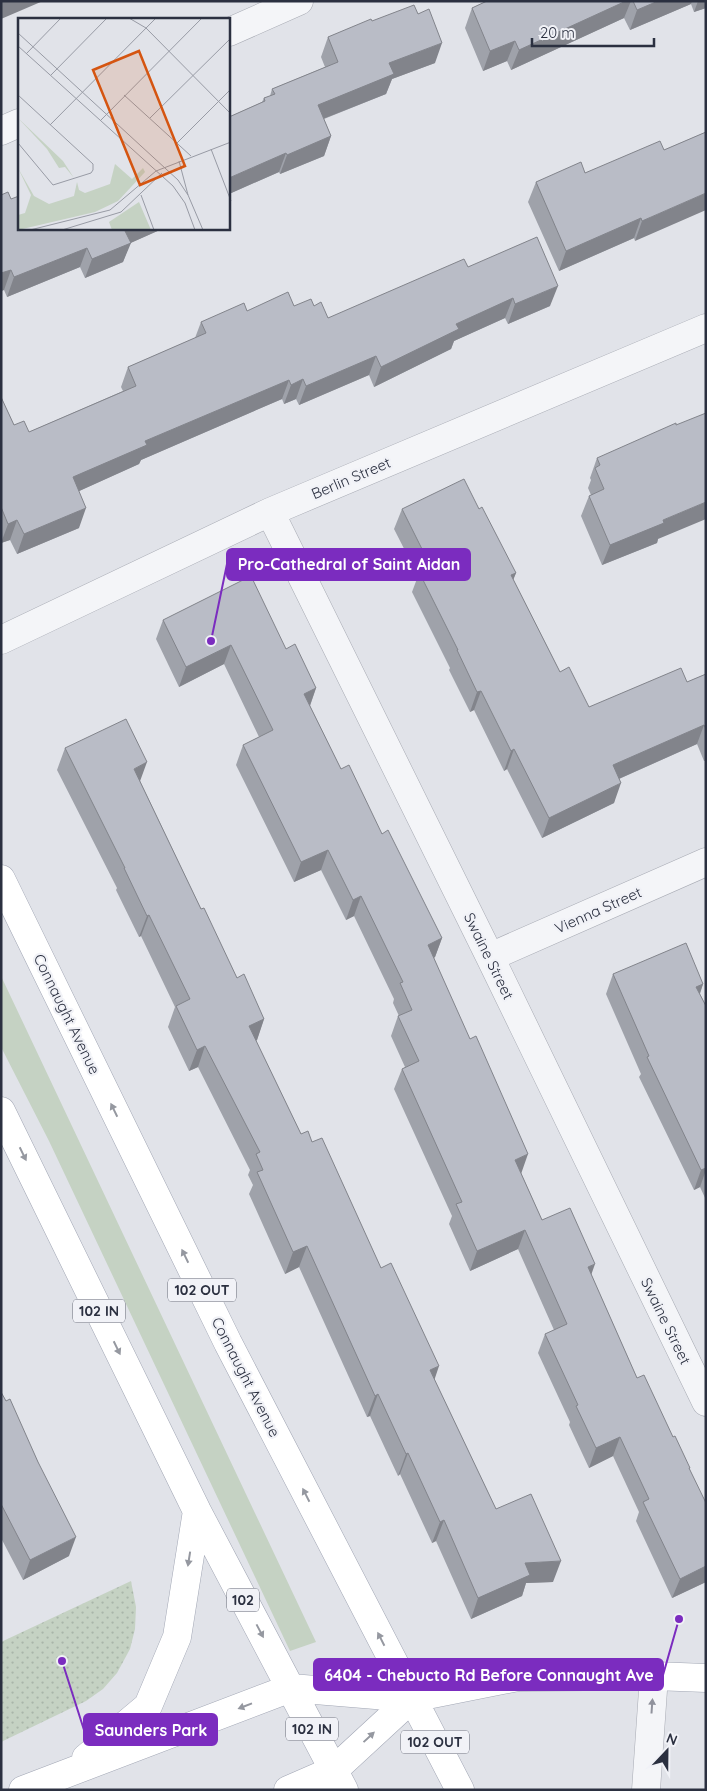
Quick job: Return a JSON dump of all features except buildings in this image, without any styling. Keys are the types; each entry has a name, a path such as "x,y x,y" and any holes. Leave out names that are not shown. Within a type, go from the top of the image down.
{"main road":[{"name":"Connaught Avenue","path":"1,879 228,1343 460,1790"},
{"name":"102 IN","path":"1,1111 197,1511"},
{"path":"69,1772 148,1706 177,1637 197,1511"},
{"name":"102","path":"197,1511 290,1688"},
{"path":"23,1790 290,1688 412,1698 518,1677 654,1676 706,1678"},
{"name":"102 IN","path":"290,1688 339,1780"},
{"path":"288,1790 339,1780 412,1698"}],"street":[{"path":"230,32 298,1"},
{"path":"1,131 18,123"},
{"name":"Berlin Street","path":"1,640 270,512 706,328"},
{"name":"Swaine Street","path":"270,512 490,957 706,1402"},
{"name":"Vienna Street","path":"490,957 706,862"},
{"path":"646,1790 654,1676"}],"green space":[{"path":"1,976 316,1642 290,1651 49,1141 1,1047"},
{"path":"131,1581 136,1607 135,1629 130,1649 117,1673 103,1689 86,1701 1,1742 1,1642"}],"place":[{"name":"Pro-Cathedral of Saint Aidan","path":"211,641"},
{"name":"6404 - Chebucto Rd Before Connaught Ave","path":"679,1619"},
{"name":"Saunders Park","path":"62,1661"}]}
